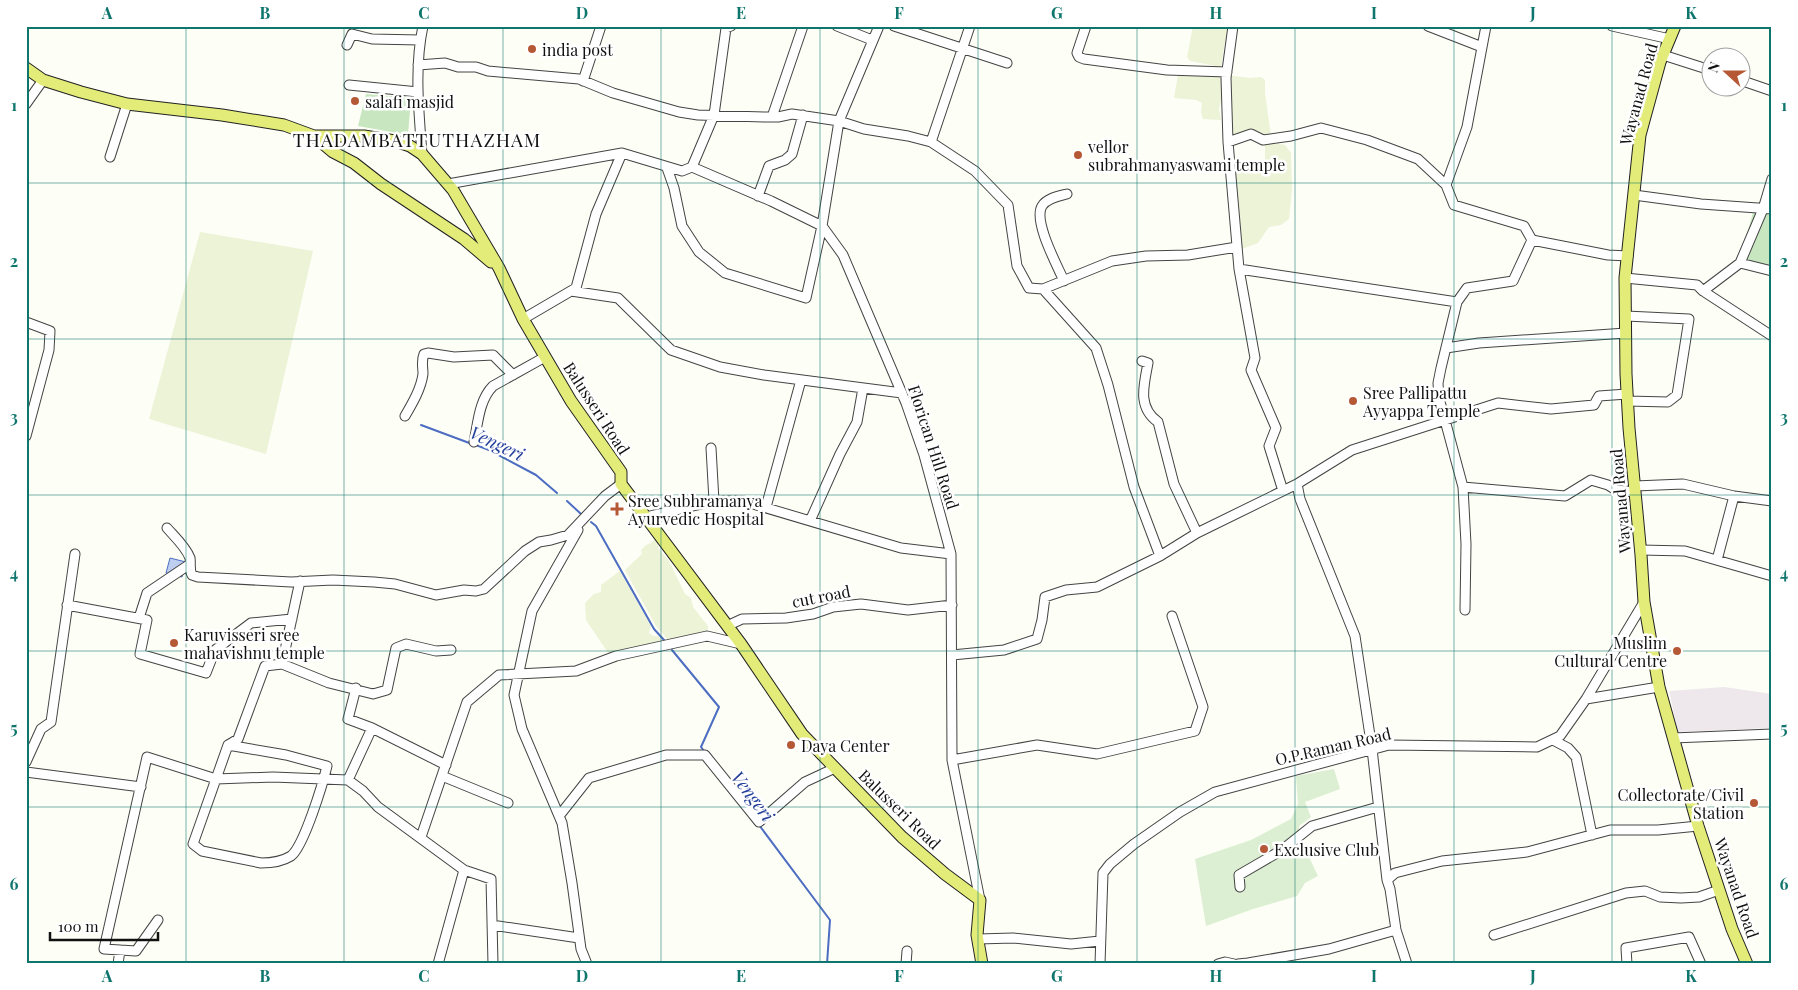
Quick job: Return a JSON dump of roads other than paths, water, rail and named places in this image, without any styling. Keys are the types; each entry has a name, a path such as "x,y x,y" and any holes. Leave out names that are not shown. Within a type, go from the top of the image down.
{"main road":[{"name":"Wayanad Road","path":"1675,26 1663,56 1640,134 1625,278 1627,398 1644,602 1659,687 1698,826 1732,930 1747,964"},
{"path":"26,68 43,80 127,104 213,113 284,125 314,136 333,152 354,163 381,184 464,239 499,268"},
{"name":"Balusseri Road","path":"314,136 364,136 395,141 410,146 422,154 448,184 499,268 523,319 571,401 620,472 621,484 741,644 802,734 902,838 980,900"},
{"path":"980,900 978,939 982,964"}],"street":[{"path":"422,154 418,65 423,26"},
{"path":"584,81 601,26"},
{"path":"448,184 622,153 682,171 692,167 714,115 726,28 731,26"},
{"path":"772,117 803,26"},
{"path":"837,26 872,40"},
{"path":"667,168 674,188 682,226 699,252 725,273 806,298 822,226 839,121 879,26"},
{"path":"894,26 1007,62"},
{"path":"931,142 970,26"},
{"path":"1086,26 1077,53 1079,58 1167,70 1227,72"},
{"path":"1233,26 1227,72 1228,142 1239,269 1255,358 1251,370 1276,428 1269,446 1283,491"},
{"path":"1428,26 1482,47"},
{"path":"1446,185 1467,127 1486,26"},
{"path":"1612,26 1670,39"},
{"path":"348,45 352,34 372,39 420,40"},
{"path":"1663,56 1700,67"},
{"path":"418,65 445,63 458,67 476,67 488,71 579,79 613,93 679,112 772,117 792,114 815,119 839,121 864,129 931,142 975,171 1008,205 1016,266 1029,288 1043,289 1112,261 1146,256 1188,255 1237,247"},
{"path":"26,104 43,80"},
{"path":"1750,83 1772,91"},
{"path":"349,85 418,92"},
{"path":"110,157 127,104"},
{"path":"758,196 768,166 785,160 792,154 803,116"},
{"path":"1228,142 1252,134 1263,140 1291,136 1321,128 1367,140 1418,159 1446,185 1454,205 1524,226 1532,240 1608,255 1628,256"},
{"path":"523,319 576,288 596,214 622,153"},
{"path":"692,167 822,226"},
{"path":"1703,291 1740,263 1767,209 1772,179"},
{"path":"1064,280 1041,226 1040,216 1042,206 1049,200 1067,194"},
{"path":"1634,195 1701,204 1767,209"},
{"name":"Florican Hill Road","path":"822,226 843,255 902,393 924,455 951,554 952,760 980,900"},
{"path":"1465,610 1466,544 1463,487 1439,398 1438,383 1457,302 1467,288 1513,281 1532,240"},
{"path":"1740,263 1772,271"},
{"path":"1239,269 1457,302"},
{"path":"1625,278 1697,285 1703,291 1772,336"},
{"path":"1043,289 1096,348 1108,385 1134,487 1160,556"},
{"path":"571,290 618,298 671,350 720,367 902,393"},
{"path":"952,655 1004,650 1037,639 1045,597 1066,590 1097,587 1160,556 1197,533 1297,484 1352,450 1498,403 1551,409 1594,405 1599,396 1668,402 1677,396 1690,318 1626,316"},
{"path":"26,322 50,331 49,350 26,436"},
{"path":"1446,348 1479,343 1626,333"},
{"path":"406,416 420,387 423,375 422,359 424,354 462,358 493,355 513,375"},
{"path":"474,442 482,402 487,392 493,386 545,357"},
{"path":"1142,361 1148,363 1142,392 1150,416 1158,422 1174,484 1197,533"},
{"path":"766,508 801,380"},
{"path":"810,520 857,422 863,388"},
{"path":"712,448 714,501"},
{"path":"1463,487 1565,496 1591,480 1608,485 1616,490 1683,484 1734,496 1772,501"},
{"path":"167,528 190,558 192,575 198,577 300,581 333,580 388,584 436,595 484,589 532,546 539,542 568,535 605,496 621,484"},
{"path":"1297,484 1300,499 1355,636 1372,749 1387,880 1396,930 1407,964"},
{"path":"1717,560 1734,496"},
{"path":"646,518 714,501 743,501 901,548 951,554"},
{"path":"585,519 532,611 514,695 522,729 562,823 579,938 587,964"},
{"path":"1641,550 1685,551 1772,576"},
{"path":"26,762 41,729 51,722 75,554"},
{"path":"139,618 146,593 190,564"},
{"path":"282,664 300,581"},
{"path":"1553,740 1560,736 1586,699 1644,602"},
{"name":"cut road","path":"727,626 742,619 786,618 813,614 833,607 861,604 908,610 952,605"},
{"path":"67,605 147,620 140,654 206,673 215,650 251,623 292,619"},
{"path":"952,760 1037,746 1097,754 1196,731 1203,707 1172,616"},
{"path":"421,837 467,702 499,675 576,671 616,656 707,636 741,644"},
{"path":"228,745 327,766 302,839 291,855 270,863 261,863 202,851 193,844 228,745 238,739 265,666 282,664 330,683 356,688 373,694 387,690 396,648 406,644 436,651 450,650"},
{"path":"1586,699 1659,687"},
{"path":"356,688 348,719 372,728 446,765"},
{"path":"348,780 372,728"},
{"path":"1673,738 1772,734"},
{"path":"26,736 36,740"},
{"path":"1553,740 1568,748 1576,757 1592,835"},
{"name":"O.P.Raman Road","path":"1100,964 1104,873 1110,864 1134,844 1180,812 1215,792 1389,744 1537,747 1553,740"},
{"path":"559,816 589,778 666,755 705,755 759,822 805,782 835,768"},
{"path":"158,920 136,951 104,949 147,757 216,779 273,777 348,780 363,791 378,806 464,870 491,879 493,964"},
{"path":"26,772 141,787"},
{"path":"442,776 508,803"},
{"path":"1240,887 1238,875 1282,850 1312,826 1378,807"},
{"path":"1387,880 1395,873 1442,861 1520,853 1616,829 1658,830 1698,826"},
{"path":"438,964 464,870"},
{"path":"1494,935 1626,893 1646,891 1660,897 1681,898 1699,896 1719,890"},
{"path":"492,925 579,938"},
{"path":"1218,964 1225,962 1236,964 1248,963 1329,949 1396,930"},
{"path":"1627,964 1626,948 1689,937 1701,964"},
{"path":"978,939 1013,938 1071,944 1100,941"},
{"path":"118,964 120,950"},
{"path":"906,964 907,951"}],"water":[{"path":"170,558 186,562 182,577 166,573"}],"waterway":[{"name":"Vengeri","path":"421,425 472,444"},
{"name":"Vengeri","path":"476,445 536,475 557,493"},
{"path":"567,501 581,514"},
{"name":"Vengeri","path":"591,522 596,526 654,629 664,640"},
{"name":"Vengeri","path":"672,650 719,707 701,747 704,751"},
{"name":"Vengeri","path":"759,825 830,920 827,964"}],"place":[{"name":"india post","path":"532,49"},
{"name":"salafi masjid","path":"355,101"},
{"name":"vellor subrahmanyaswami temple","path":"1078,155"},
{"name":"Sree Pallipattu Ayyappa Temple","path":"1353,401"},
{"name":"Sree Subhramanya Ayurvedic Hospital","path":"617,509"},
{"name":"Karuvisseri sree mahavishnu temple","path":"174,643"},
{"name":"Muslim Cultural Centre","path":"1677,651"},
{"name":"Daya Center","path":"791,745"},
{"name":"Collectorate/Civil Station","path":"1754,803"},
{"name":"Exclusive Club","path":"1264,849"}],"district":[{"name":"THADAMBATTUTHAZHAM","path":"417,139"}]}
